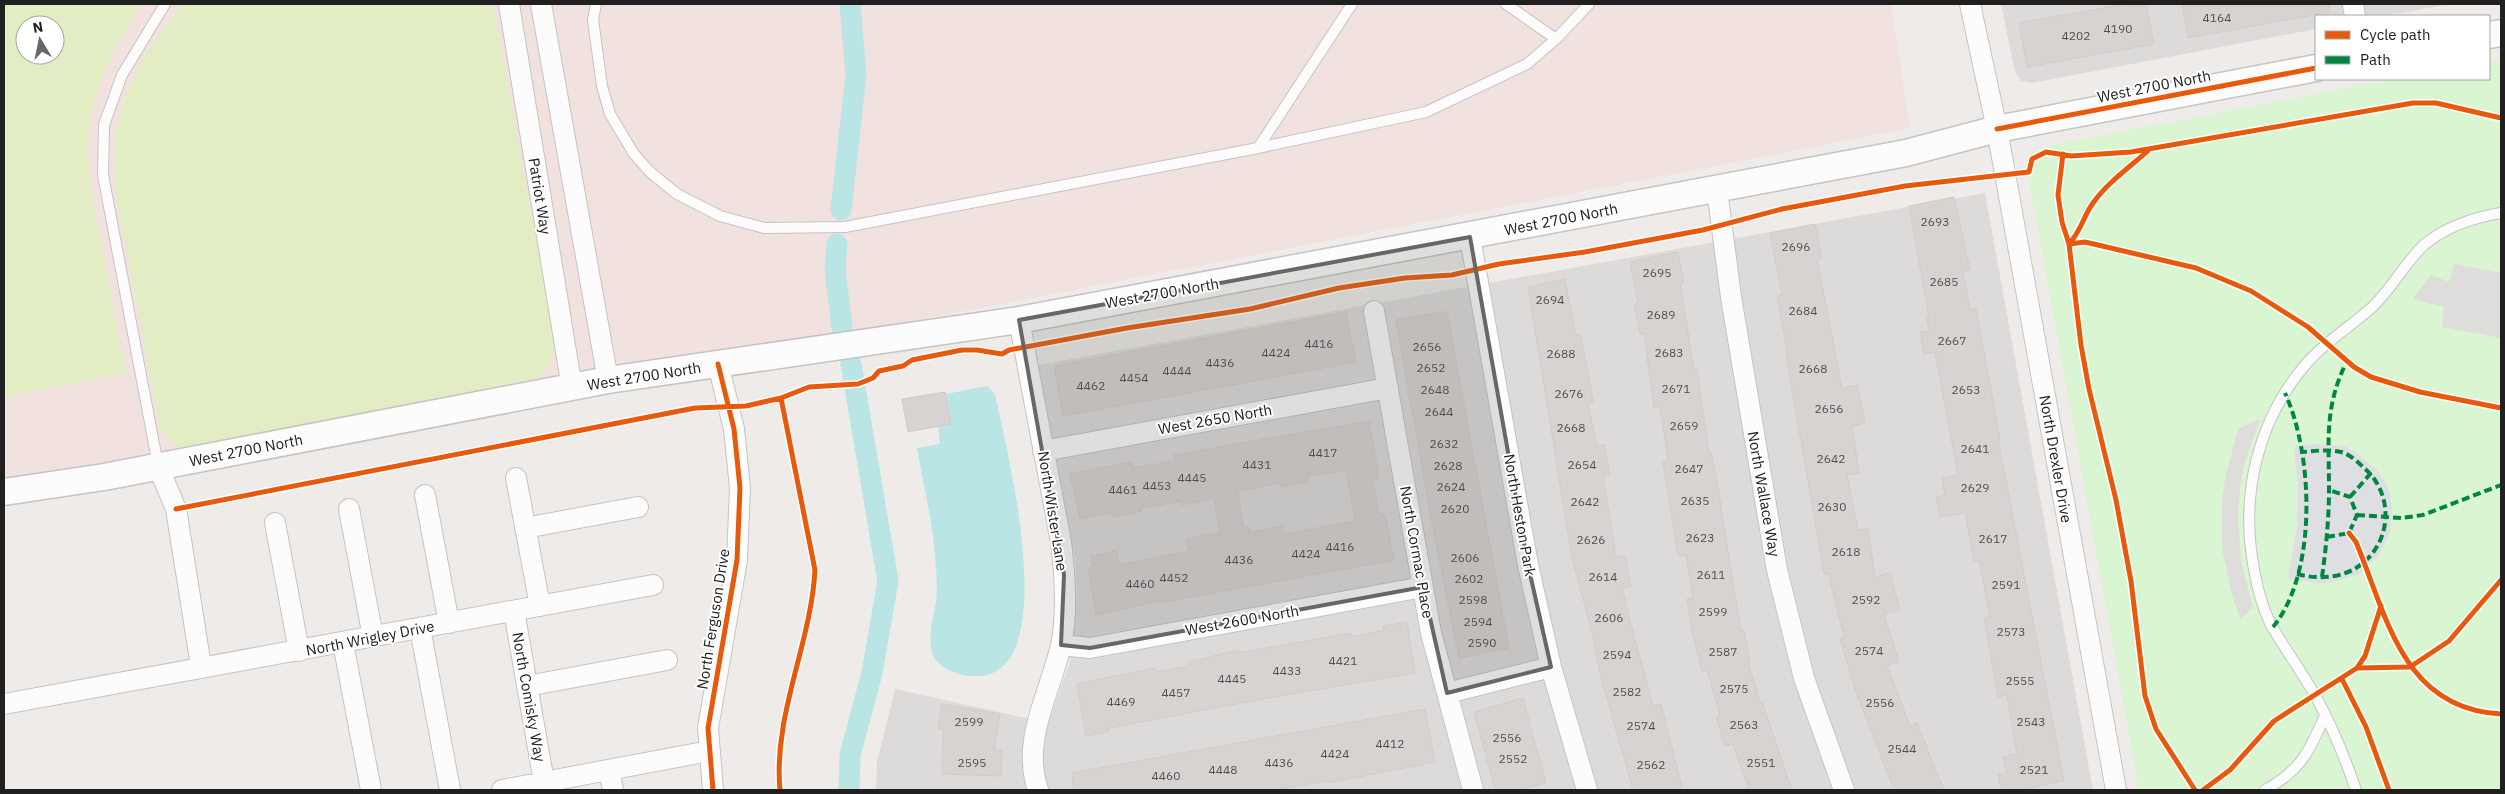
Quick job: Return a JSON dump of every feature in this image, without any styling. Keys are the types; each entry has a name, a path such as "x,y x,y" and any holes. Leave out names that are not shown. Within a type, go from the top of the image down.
{"street":[{"name":"Patriot Way","path":"509,4 572,388"},
{"path":"541,4 608,380"},
{"name":"North Drexler Drive","path":"1970,4 1997,129 2116,790"},
{"name":"West 2700 North","path":"4,492 158,466 608,380 1019,320 1717,190 1906,153 1997,129 2315,68"},
{"name":"North Wallace Way","path":"1717,190 1731,297 1777,570 1804,678 1844,790"},
{"name":"North Heston Park","path":"1470,236 1528,565 1551,667 1587,790"},
{"name":"North Cormac Place","path":"1374,311 1423,587 1466,789"},
{"name":"North Wister Lane","path":"1019,320 1064,575 1061,645 1035,727 1033,762 1038,790"},
{"name":"North Ferguson Drive","path":"713,790 708,728 737,560 740,488 734,429 718,364"},
{"name":"West 2650 North","path":"1043,451 1388,388"},
{"path":"158,466 176,509 201,666"},
{"path":"516,478 540,606"},
{"path":"425,495 449,623"},
{"path":"525,528 638,508"},
{"path":"349,509 373,637"},
{"path":"275,523 299,651"},
{"name":"North Wrigley Drive","path":"4,704 201,666 299,651 653,585"},
{"name":"West 2600 North","path":"1061,645 1090,648 1423,587"},
{"name":"North Comisky Way","path":"514,611 527,686 536,786"},
{"path":"420,628 450,790"},
{"path":"343,643 371,790"},
{"path":"527,686 667,660"},
{"path":"1447,693 1551,667"},
{"path":"502,790 536,786 609,770 710,752"},
{"path":"609,770 613,790"}],"lane":[{"path":"158,466 103,175 104,125 122,75 166,4"},
{"path":"596,4 593,20 602,86 610,114 634,154 650,172 678,194 720,216 764,228 845,227 1258,148 1426,112 1527,64 1556,39 1589,4"},
{"path":"1258,148 1352,4"},
{"path":"1506,4 1556,39"},
{"path":"2356,790 2341,748 2270,621 2257,588 2250,550 2248,517 2253,472 2261,441 2289,386 2307,363 2385,297 2426,244 2450,229 2477,217 2501,213"},
{"path":"2265,790 2294,771 2306,757 2324,715"}],"highlighted area":[{"path":"1470,237 1528,565 1551,667 1447,693 1423,587 1090,648 1061,645 1064,575 1019,320"}],"shaded area":[{"path":"4,4 1891,4 1910,128 608,380 4,494"},
{"path":"2001,4 2450,4 2390,15 2315,15 2315,29 2032,83 2021,81 2015,72"},
{"path":"1985,193 2093,790 876,790 877,762 895,689 1048,723 1069,665 1077,591 1075,557 1038,365"},
{"path":"2454,264 2501,273 2501,338 2442,327 2444,307 2413,299 2431,275 2449,282"},
{"path":"2260,419 2244,465 2240,489 2238,513 2241,561 2253,608 2240,619 2232,595 2222,548 2222,500 2226,475 2238,429"},
{"path":"2312,444 2344,446 2355,452 2376,469 2383,479 2390,492 2392,508 2390,534 2378,556 2359,574 2326,584 2288,579 2297,526 2298,485 2294,447"}],"green space":[{"path":"4,4 142,4 115,48 101,82 91,116 88,146 93,201 126,373 4,397"},
{"path":"182,4 493,4 555,347 551,362 546,370 533,379 179,448 161,432 115,187 115,136 124,100 144,56"},
{"path":"2501,60 2501,790 2139,790 2026,163 2033,152 2052,145 2389,80 2490,80 2490,62"}],"water":[{"path":"987,386 995,394 1010,462 1024,562 1024,609 1015,647 996,671 963,675 950,671 938,663 931,649 931,628 937,585 935,553 917,448 940,444 938,426 951,424 946,394"}],"building":[{"path":"2125,4 2146,4 2154,44 2027,67 2019,23"},
{"path":"2182,4 2329,4 2330,12 2188,38"},
{"path":"1954,197 1970,270 1963,271 1970,310 1976,309 2000,439 1998,439 2064,781 2020,790 2001,790 1998,775 2007,773 2003,757 2017,754 2007,695 1998,697 1984,618 1990,617 1979,560 1974,561 1965,513 1940,517 1936,497 1945,495 1942,478 1958,475 1935,352 1924,354 1920,332 1929,331 1927,318 1929,317 1909,206"},
{"path":"1815,224 1822,258 1817,259 1842,388 1857,385 1865,423 1852,426 1859,473 1847,475 1858,530 1868,529 1875,577 1890,573 1900,610 1884,614 1899,662 1887,665 1910,726 1917,723 1944,790 1894,790 1856,692 1840,639 1844,638 1828,573 1824,574 1786,355 1788,355 1777,296 1782,295 1770,233"},
{"path":"1678,252 1684,282 1680,283 1694,370 1697,369 1709,453 1711,452 1716,476 1741,631 1744,631 1750,661 1748,661 1760,703 1762,702 1792,790 1749,790 1733,744 1725,746 1716,717 1720,716 1707,670 1702,671 1692,631 1687,599 1693,598 1686,555 1678,556 1663,462 1668,461 1660,407 1654,408 1644,333 1640,334 1634,304 1638,303 1630,262"},
{"path":"1565,279 1576,335 1580,334 1588,372 1593,402 1588,403 1597,446 1604,444 1610,475 1603,476 1616,557 1625,556 1631,586 1622,588 1653,706 1661,704 1683,790 1633,790 1602,681 1595,644 1572,558 1528,287"},
{"path":"1346,312 1356,362 1063,416 1054,366"},
{"path":"1447,312 1509,648 1459,658 1432,523 1396,320"},
{"path":"945,392 951,424 908,432 902,399"},
{"path":"1369,421 1379,478 1372,479 1380,515 1385,514 1394,560 1163,602 1163,600 1096,615 1088,568 1093,567 1091,556 1116,551 1119,565 1189,551 1187,539 1220,533 1214,499 1182,505 1181,501 1141,508 1142,511 1113,517 1113,512 1080,519 1070,474 1132,462 1133,468 1175,461 1174,455","holes":["1346,470 1355,521 1284,534 1282,526 1250,532 1249,527 1244,528 1237,491 1280,483 1281,487 1308,482 1308,476"]},
{"path":"1407,622 1415,673 1109,728 1109,731 1086,736 1077,684 1155,668 1156,672 1189,666 1188,662 1238,650 1238,653 1351,633 1351,637 1384,630 1383,626"},
{"path":"1523,698 1546,783 1518,790 1495,790 1474,712"},
{"path":"942,704 1000,714 994,750 1002,750 1001,776 942,774 943,729 938,728"},
{"path":"1425,709 1435,762 1328,783 1328,781 1273,790 1074,790 1072,773"}],"waterway":[{"path":"841,210 856,74 850,4"},
{"path":"837,244 835,270 842,327"},
{"path":"849,790 850,755 872,673 888,581 851,364"}],"marked path":[{"path":"2322,577 2328,511 2329,424 2334,394 2347,361"},
{"path":"2273,627 2288,604 2298,576 2304,545 2306,512 2305,479 2301,448 2294,418 2285,393"},
{"path":"2297,574 2327,577 2349,572 2356,568 2368,558 2377,546 2383,533 2385,519 2385,504 2381,491 2373,478 2356,460 2347,454 2336,451 2303,452"},
{"path":"2350,497 2371,473"},
{"path":"2357,515 2402,518 2423,515 2501,485"},
{"path":"2327,537 2349,533 2357,515 2350,497 2329,490"}],"cycle path":[{"path":"1997,129 2315,68"},
{"path":"176,509 695,408 746,406 781,398 809,387 858,384 873,378 879,371 903,366 912,360 962,350 1002,354 1009,350 1127,328 1250,309 1339,288 1405,278 1452,275 1499,264 1585,252 1703,230 1782,209 1905,186 2029,172 2032,159 2046,152 2071,156 2131,152 2413,103 2436,103 2501,118"},
{"path":"2069,244 2099,195 2112,181 2150,149"},
{"path":"2063,154 2058,195 2062,222 2069,244 2081,345 2089,389 2116,500 2131,581 2145,696 2156,729 2195,790"},
{"path":"2069,244 2085,242 2196,268 2251,291 2308,327 2354,367 2371,377 2420,392 2501,408"},
{"path":"713,790 708,728 737,560 740,488 734,429 718,364"},
{"path":"780,790 779,762 782,734 807,625 815,570 781,398"},
{"path":"2349,533 2356,542 2389,628 2403,654 2420,677 2441,695 2468,708 2501,714"},
{"path":"2357,668 2410,667 2449,641 2501,580"},
{"path":"2203,790 2230,770 2274,721 2357,668 2365,656 2381,606"},
{"path":"2342,679 2366,727 2389,790"}]}
